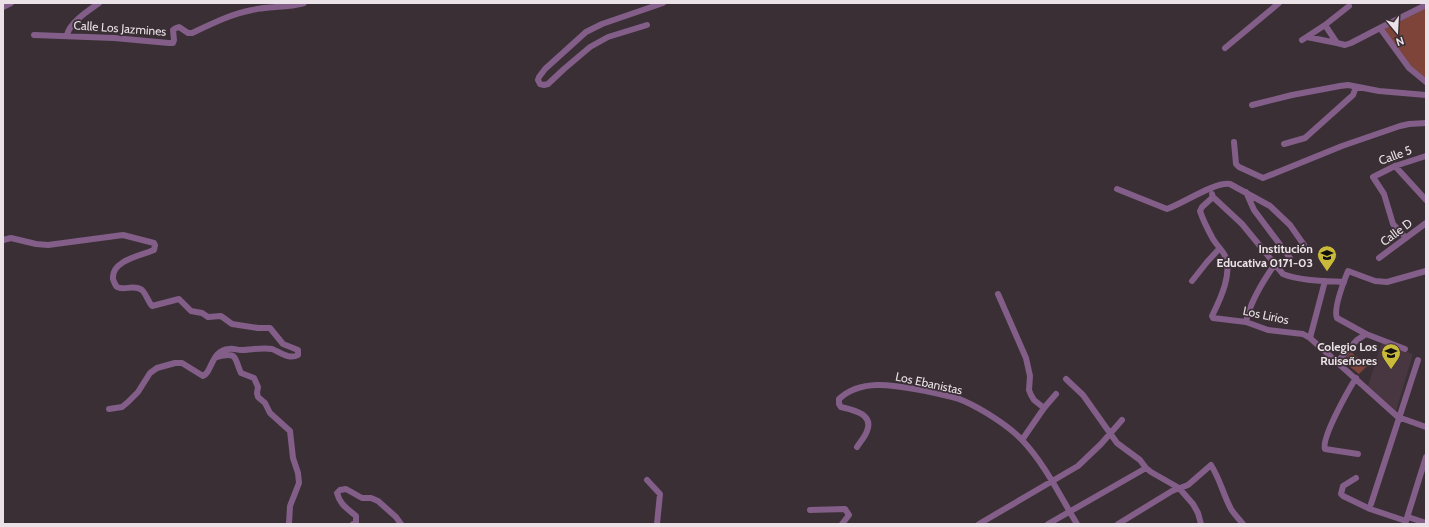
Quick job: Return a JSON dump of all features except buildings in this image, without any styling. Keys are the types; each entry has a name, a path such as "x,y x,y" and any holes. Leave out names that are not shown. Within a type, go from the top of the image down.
{"street":[{"path":"3,7 11,3"},
{"path":"67,35 71,26 99,3"},
{"name":"Calle Los Jazmines","path":"34,35 67,35 172,43 174,40 173,30 179,27 188,33 192,33 232,16 252,10 291,6 304,3"},
{"path":"647,25 608,37 590,47 548,84 540,84 538,80 539,77 545,69 586,32 602,24 663,3"},
{"path":"1225,48 1278,3"},
{"path":"1349,6 1304,38 1345,45 1352,43 1426,5"},
{"path":"1324,25 1337,43"},
{"path":"1380,28 1408,68 1426,82"},
{"path":"1252,106 1292,95 1348,85 1379,91 1426,95"},
{"path":"1284,144 1305,138 1353,95 1356,87"},
{"path":"1234,142 1236,164 1239,167 1263,178 1342,146 1400,126 1426,123"},
{"name":"Calle 5","path":"1406,238 1393,224 1384,194 1373,176 1395,166 1426,156"},
{"path":"1395,166 1426,200"},
{"path":"1117,189 1167,209 1224,183 1230,184 1270,206 1290,225 1304,245"},
{"path":"1210,189 1213,196 1242,224 1283,274 1325,281 1344,282"},
{"path":"1246,192 1254,210 1290,258"},
{"path":"1192,282 1219,248 1212,237 1200,210 1213,196"},
{"name":"Calle D","path":"1379,258 1426,223"},
{"path":"3,240 11,238 36,244 48,244 123,235 154,243 154,250 132,258 120,265 113,275 116,286 119,288 129,287 142,290 152,306 179,299 191,311 202,313 208,317 221,316 232,324 258,328 270,328 283,344 298,350 299,352 298,355 294,356 285,355 265,348 238,350 229,348 214,358 207,374 204,376 201,376 182,363 175,363 157,368 150,374 138,392 128,402 122,406 108,409"},
{"name":"Los Lirios","path":"1219,248 1224,254 1226,261 1226,280 1221,298 1212,318 1246,322 1268,330 1303,334 1310,338 1356,378 1398,417 1426,427"},
{"path":"1246,322 1249,310 1264,279 1274,264"},
{"path":"1406,349 1366,334 1342,321 1336,316 1344,282 1348,271 1381,282 1387,282 1426,271"},
{"path":"1310,338 1325,281"},
{"path":"998,294 1026,358 1030,376 1029,390 1031,395 1034,400 1044,408"},
{"path":"1337,362 1357,340 1366,334"},
{"path":"214,358 227,354 231,355 237,360 241,373 253,377 255,380 258,387 258,397 265,403 270,412 290,431 293,458 298,473 299,483 290,506 289,524"},
{"path":"1371,504 1398,417 1418,360"},
{"path":"1356,378 1334,418 1324,444 1326,449 1358,454"},
{"path":"1066,379 1083,395 1117,443 1140,460 1146,468 1158,477 1179,488 1193,504 1202,524"},
{"name":"Los Ebanistas","path":"857,447 868,431 867,418 862,414 841,407 838,400 856,389 883,384 897,385 963,401 1008,427 1022,440 1039,461 1077,524"},
{"path":"1022,440 1044,408 1056,394"},
{"path":"979,524 1078,466 1086,460 1122,420"},
{"path":"1406,521 1426,457"},
{"path":"1118,524 1179,488 1188,485 1210,465 1220,481 1232,510 1243,524"},
{"path":"1048,524 1146,468"},
{"path":"1356,478 1343,486 1342,496 1370,509 1406,521 1426,523"},
{"path":"647,480 660,494 657,524"},
{"path":"354,524 356,522 356,516 342,505 337,493 340,490 346,489 362,498 371,498 378,501 402,524"},
{"path":"810,510 845,510 849,515 842,524"}],"shaded area":[{"path":"1426,8 1426,80 1410,66 1383,30"},
{"name":"Colegio Los Ruiseñores","path":"1382,342 1413,354 1396,411 1368,386"},
{"path":"1351,352 1367,366 1359,374 1343,361"}],"place":[{"name":"Institución Educativa 0171-03","path":"1327,272"},
{"name":"Colegio Los Ruiseñores","path":"1391,370"}]}
